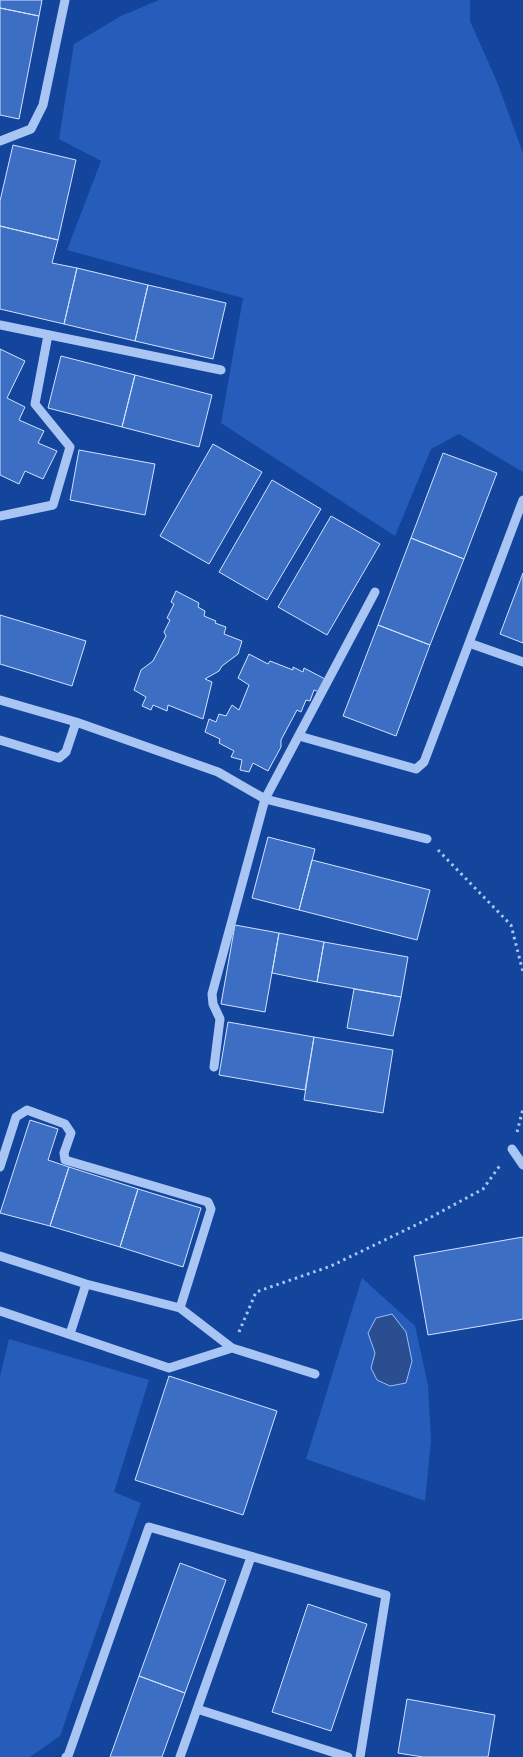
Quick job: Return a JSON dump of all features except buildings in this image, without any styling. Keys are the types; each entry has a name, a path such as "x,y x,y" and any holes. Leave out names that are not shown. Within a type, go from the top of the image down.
{"street":[{"path":"0,142 31,129 43,105 66,0"},
{"path":"0,325 221,370"},
{"path":"0,516 52,504 70,447 35,404 48,335"},
{"path":"298,736 416,769 424,762 523,500"},
{"path":"214,1067 220,1020 212,994 265,799 375,592"},
{"path":"469,643 523,662"},
{"path":"0,700 76,722 218,772 265,799 427,839"},
{"path":"0,740 59,758 66,752 76,722"},
{"path":"0,1167 16,1117 27,1110 65,1124 71,1133 64,1154 65,1160 208,1202 211,1210 180,1308"},
{"path":"512,1149 523,1165"},
{"path":"0,1256 86,1284 180,1308 232,1348 315,1374"},
{"path":"70,1334 86,1284"},
{"path":"0,1311 169,1368 232,1348"},
{"path":"66,1757 68,1756 149,1527 386,1595 360,1757"},
{"path":"180,1757 251,1557"},
{"path":"197,1709 348,1757"}],"path":[{"path":"427,839 512,925 523,972"},
{"path":"232,1348 256,1292 331,1266 422,1222 483,1189 512,1149 523,1109"}],"shaded area":[{"path":"159,0 470,0 470,21 497,82 523,153 523,472 459,434 431,449 395,536 221,423 243,298 67,250 101,161 59,139 74,44 121,16"},
{"path":"362,1278 415,1326 428,1385 431,1440 425,1501 306,1459"},
{"path":"392,1314 406,1332 412,1361 406,1383 390,1386 377,1380 371,1368 375,1353 368,1333 376,1318"},
{"path":"9,1339 149,1380 114,1492 141,1503 60,1736 30,1757 0,1757 0,1376"}]}
